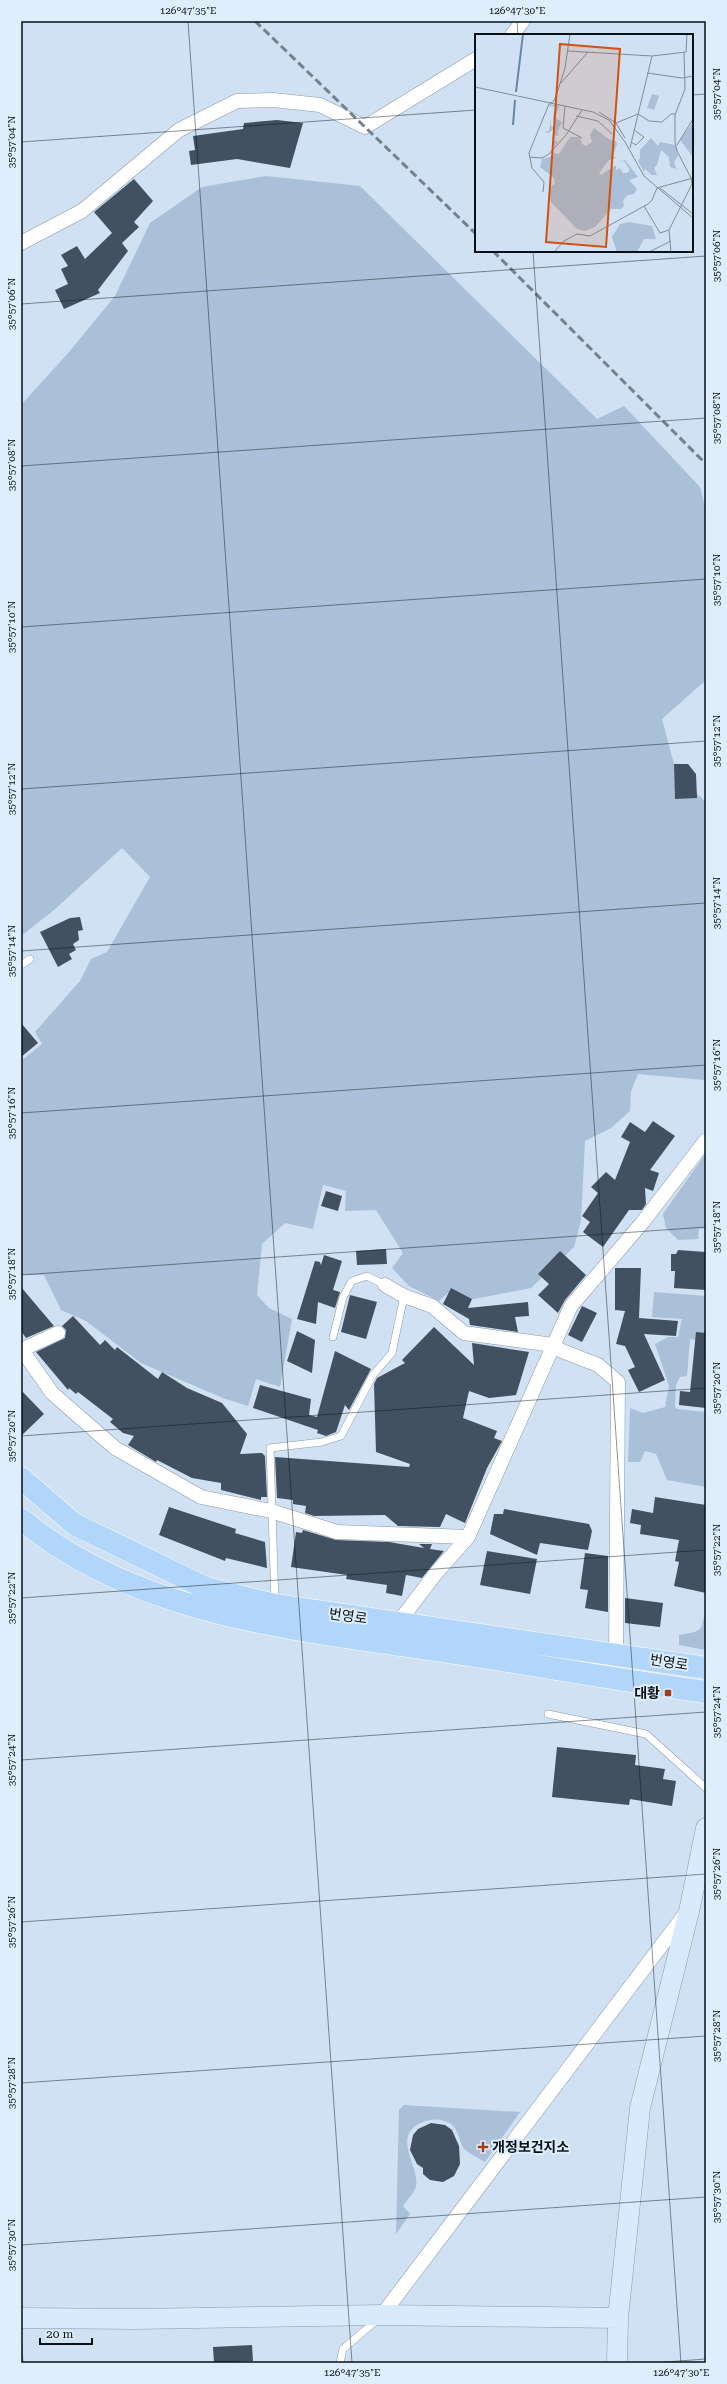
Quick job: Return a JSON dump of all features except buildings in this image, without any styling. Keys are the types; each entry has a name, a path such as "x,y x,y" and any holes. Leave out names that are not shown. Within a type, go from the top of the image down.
{"main road":[{"name":"번영로","path":"21,1478 74,1524 206,1588 275,1605 706,1668"},
{"name":"번영로","path":"21,1519 41,1535 112,1577 178,1601 266,1624 706,1692"}],"street":[{"path":"513,34 523,21"},
{"path":"21,243 82,211 179,130 237,101 273,100 320,105 365,127 475,60"},
{"path":"398,1623 436,1573 468,1537 571,1306 642,1223 706,1140"},
{"path":"385,1285 404,1296 432,1306 464,1333 553,1344 562,1351 598,1365 618,1382 616,1654"},
{"path":"58,1332 21,1350 52,1393 115,1448 201,1497 271,1511 337,1532 468,1537"},
{"path":"616,2363 618,2318 640,2108 690,1908 706,1828"},
{"path":"382,2315 690,1908"},
{"path":"21,2318 136,2319 382,2315 618,2318"}],"lane":[{"path":"21,965 30,959"},
{"path":"333,1337 343,1297 352,1281 367,1276 385,1285"},
{"path":"275,1605 270,1448 322,1442 341,1436 373,1374 392,1353 404,1296"},
{"path":"548,1714 646,1734 706,1788"},
{"path":"340,2363 343,2349 382,2315"}],"shaded area":[{"path":"266,176 360,186 597,419 624,406 700,487 706,510 706,680 662,719 677,775 706,802 706,1090 704,1080 638,1074 631,1091 630,1111 611,1128 585,1141 581,1221 574,1247 531,1288 464,1301 448,1293 439,1301 409,1286 392,1268 403,1253 376,1210 345,1211 346,1191 323,1185 313,1229 285,1223 262,1244 257,1295 269,1308 292,1319 280,1387 256,1379 248,1406 223,1398 141,1363 86,1321 61,1310 44,1275 21,1275 21,1061 42,1044 35,1032 80,981 91,959 107,952 150,877 122,848 54,910 21,936 21,405 69,352 115,296 150,223 202,187"},
{"path":"706,1153 706,1229 699,1229 698,1239 678,1240 666,1228 663,1214"},
{"path":"654,1292 706,1296 706,1341 690,1339 687,1376 680,1377 676,1385 675,1407 677,1409 706,1412 706,1487 667,1480 656,1454 645,1451 640,1462 628,1462 630,1408 643,1413 665,1407 669,1386 655,1344 668,1337 678,1337 682,1319 652,1317"},
{"path":"706,1609 706,1650 679,1645 679,1635 695,1632 701,1628"},
{"path":"404,2105 520,2112 485,2162 465,2149 461,2144 456,2129 447,2122 430,2120 421,2123 412,2129 408,2136 407,2144 416,2178 416,2186 413,2193 403,2206 410,2214 396,2234 399,2110"}],"railway":[{"path":"255,21 475,233"},
{"path":"494,252 706,464"}],"place":[{"name":"대황","path":"668,1693"},
{"name":"개정보건지소","path":"483,2147"}]}
